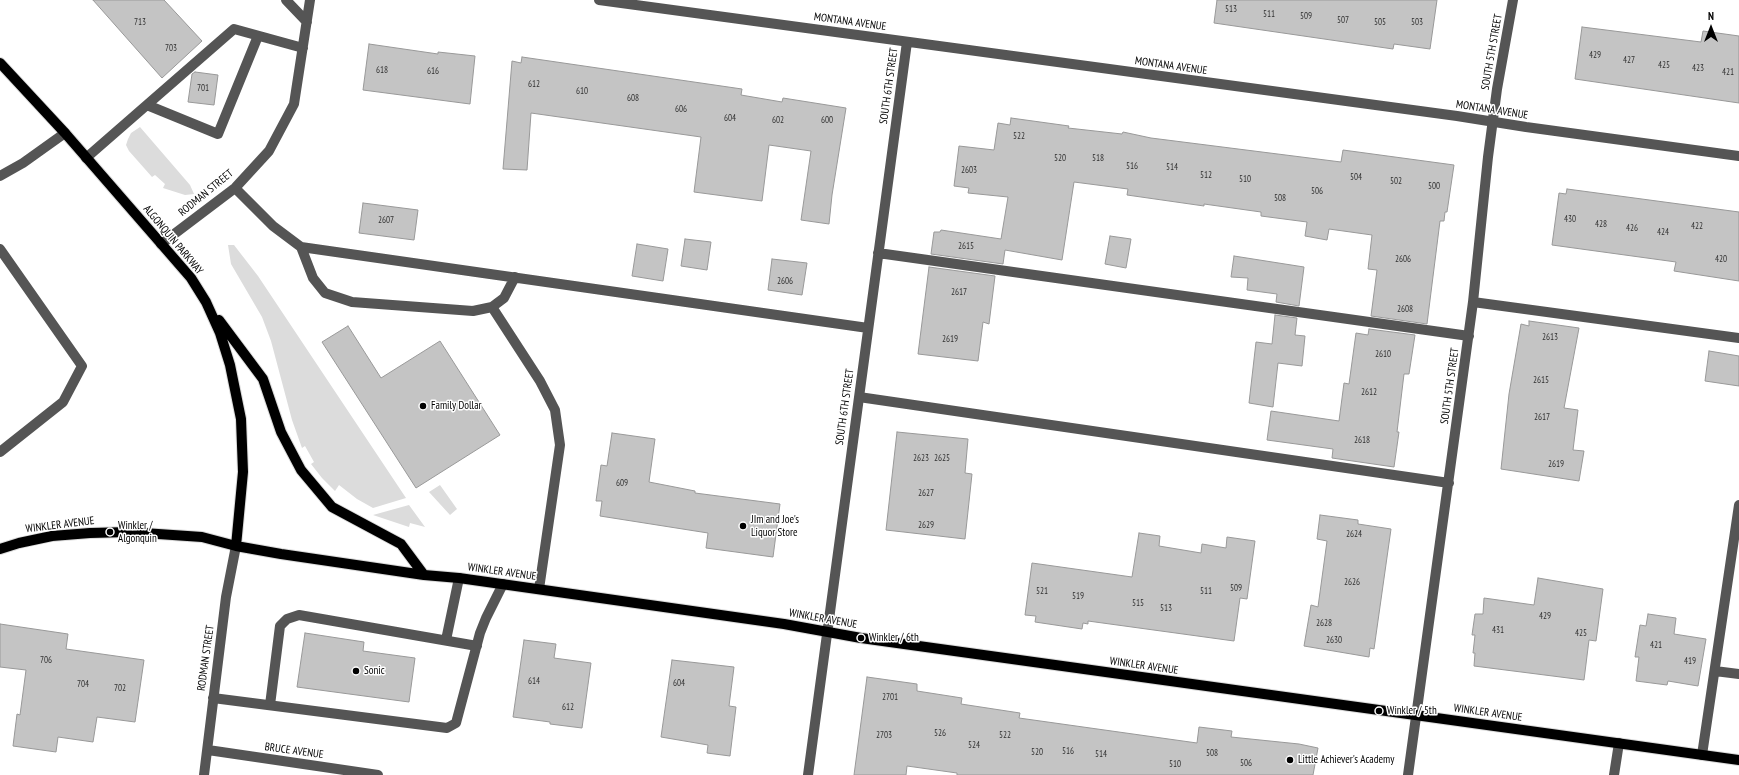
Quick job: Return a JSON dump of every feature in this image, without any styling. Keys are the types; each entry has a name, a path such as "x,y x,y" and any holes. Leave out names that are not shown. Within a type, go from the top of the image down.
{"main road":[{"name":"ALGONQUIN PARKWAY","path":"0,63 65,133 191,278 206,302 220,333 230,365 241,419 243,472 236,546"},
{"path":"206,302 263,379 281,432 302,470 332,507 401,544 424,575"},
{"name":"WINKLER AVENUE","path":"0,549 18,543 52,536 110,532 202,537 236,546 424,575 459,578 539,589 784,624 827,633 1739,760"}],"street":[{"path":"286,0 307,22"},
{"name":"RODMAN STREET","path":"161,244 235,188 269,151 294,104 310,0"},
{"name":"MONTANA AVENUE","path":"599,0 1739,156"},
{"name":"SOUTH 5TH STREET","path":"1408,775 1469,336 1493,122 1513,0"},
{"path":"86,158 234,29 303,48"},
{"path":"147,105 218,134 258,36"},
{"name":"SOUTH 6TH STREET","path":"808,775 907,42"},
{"path":"0,176 23,163 65,133"},
{"path":"235,188 273,226 302,247 868,328"},
{"path":"302,247 313,278 325,293 352,302 474,311 492,307 504,298 515,277"},
{"path":"0,249 82,366 63,402 0,452"},
{"path":"878,253 1469,336"},
{"path":"1473,302 1739,338"},
{"path":"492,307 540,381 555,410 560,445 539,589"},
{"path":"859,396 1449,483"},
{"path":"1702,755 1739,505"},
{"name":"RODMAN STREET","path":"204,775 226,597 236,546"},
{"path":"446,640 459,578"},
{"path":"213,698 447,728 456,723 486,618 503,584"},
{"path":"270,705 280,626 287,619 299,615 477,646"},
{"path":"1714,671 1739,674"},
{"path":"1614,775 1619,743"},
{"name":"BRUCE AVENUE","path":"208,750 378,775"}],"shaded area":[{"path":"140,127 190,185 194,194 185,195 163,188 165,184 155,175 152,177 129,151 126,145 128,139 131,133"},
{"path":"228,245 234,245 258,276 406,498 373,508 357,499 339,485 335,491 311,464 314,462 305,446 302,448 292,420 271,341 262,317 231,264"},
{"path":"440,485 457,509 450,515 429,492"},
{"path":"409,505 425,527 410,523 409,527 373,515"}],"building":[{"path":"93,0 164,0 202,41 162,78"},
{"path":"1217,0 1437,0 1430,49 1394,44 1393,49 1214,23"},
{"path":"1582,27 1701,42 1703,31 1739,36 1739,103 1575,79"},
{"path":"369,44 438,54 438,52 475,56 470,104 363,90"},
{"path":"522,57 742,89 741,95 782,102 783,98 846,108 832,195 829,224 801,220 811,151 769,145 762,201 694,192 701,137 531,113 527,170 503,169 512,61 521,63"},
{"path":"195,72 218,75 214,105 188,102 192,74"},
{"path":"1011,118 1069,126 1068,128 1122,134 1123,132 1151,138 1341,162 1343,150 1454,165 1447,212 1445,212 1444,221 1440,221 1427,324 1371,316 1377,270 1368,269 1372,235 1329,229 1327,240 1305,236 1307,222 1261,216 1261,212 1204,204 1204,206 1127,195 1128,189 1074,182 1062,260 1005,250 1003,264 931,254 934,232 940,232 941,230 1001,239 1008,197 968,193 969,188 954,186 959,146 994,150 998,123 1010,125"},
{"path":"1567,189 1739,212 1739,281 1674,271 1676,262 1552,245 1559,193 1566,194"},
{"path":"363,203 418,210 414,240 359,233"},
{"path":"1110,236 1131,239 1126,268 1105,264"},
{"path":"685,239 711,242 707,270 681,266"},
{"path":"637,244 668,249 663,281 632,276"},
{"path":"1234,256 1304,267 1299,306 1276,302 1277,294 1247,290 1248,278 1231,277"},
{"path":"772,259 807,263 802,295 768,290"},
{"path":"929,267 995,276 989,324 983,322 978,361 918,354"},
{"path":"1275,315 1297,318 1295,335 1305,336 1302,366 1278,363 1273,407 1249,403 1256,342 1272,344"},
{"path":"1529,321 1579,328 1564,408 1578,410 1573,450 1584,451 1579,481 1501,469 1509,394 1521,324 1529,326"},
{"name":"Family Dollar","path":"348,326 381,378 440,341 500,435 416,488 322,342"},
{"path":"1369,329 1415,335 1409,374 1404,374 1397,432 1399,432 1394,467 1332,458 1333,449 1267,440 1271,411 1339,421 1344,383 1349,384 1356,333 1368,335"},
{"path":"1709,351 1739,356 1739,386 1705,381"},
{"path":"897,432 968,439 965,473 972,474 965,539 886,530"},
{"path":"612,433 655,439 649,482 695,491 695,493 780,504 773,557 706,548 708,533 600,516 602,501 596,501 601,465 607,466"},
{"path":"1320,515 1358,520 1358,524 1391,529 1374,649 1370,648 1369,657 1304,646 1311,605 1318,607 1327,541 1317,539"},
{"path":"1139,533 1160,536 1159,546 1201,553 1202,544 1226,548 1227,537 1255,541 1247,599 1240,598 1234,641 1088,621 1088,624 1083,623 1082,629 1035,622 1036,616 1025,615 1032,563 1132,577"},
{"path":"1538,578 1603,589 1596,641 1589,640 1584,680 1474,666 1475,653 1473,653 1475,635 1472,635 1475,614 1483,614 1484,598 1534,605"},
{"path":"1648,614 1676,618 1674,634 1706,639 1698,686 1668,681 1667,685 1636,681 1639,657 1635,657 1640,625 1646,626"},
{"path":"0,624 68,634 66,649 144,660 135,722 97,717 93,742 58,737 56,752 13,746 17,714 20,715 26,670 0,667"},
{"name":"Sonic","path":"305,633 364,642 363,651 415,658 409,702 297,687"},
{"path":"524,640 556,644 554,658 591,663 582,728 513,717"},
{"path":"672,660 734,667 729,706 736,707 730,756 707,753 708,745 661,737"},
{"path":"867,677 917,684 917,691 962,698 961,704 1020,713 1019,718 1197,743 1199,727 1232,731 1231,737 1299,744 1318,748 1313,775 957,775 957,773 907,766 906,775 854,775"}],"place":[{"name":"Family Dollar","path":"423,406"},
{"name":"JIm and Joe's Liquor Store","path":"743,526"},
{"name":"Winkler / Algonquin","path":"110,532"},
{"name":"Winkler / 6th","path":"861,638"},
{"name":"Sonic","path":"356,671"},
{"name":"Winkler / 5th","path":"1379,711"},
{"name":"Little Achiever's Academy","path":"1290,760"}]}
